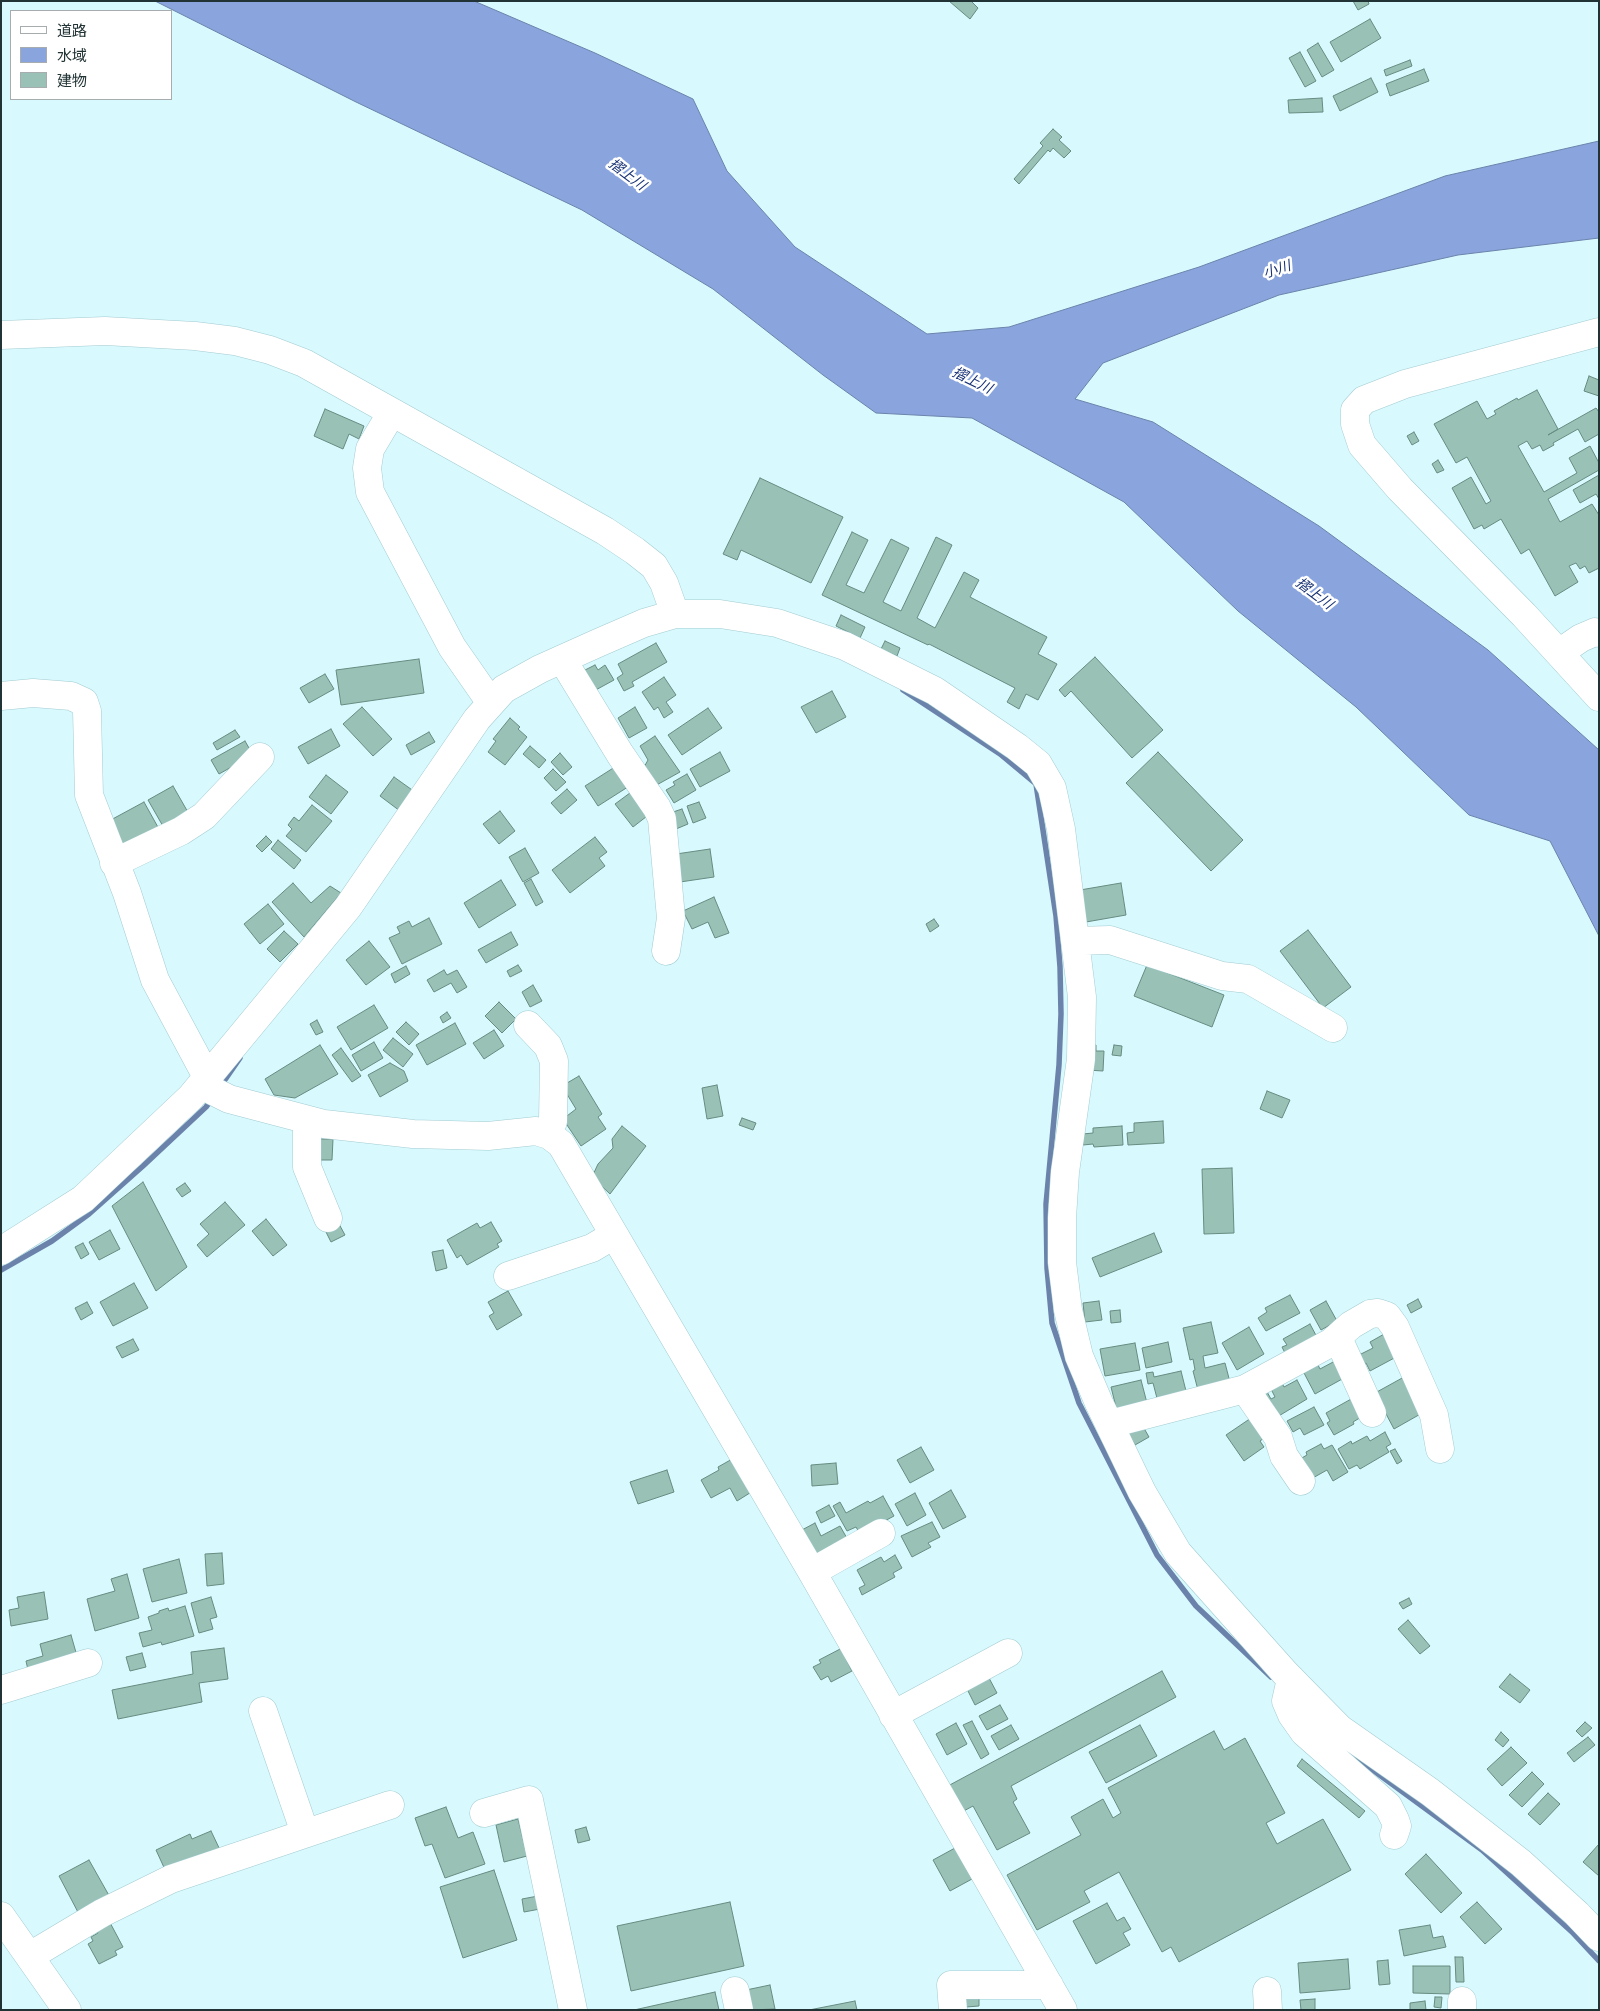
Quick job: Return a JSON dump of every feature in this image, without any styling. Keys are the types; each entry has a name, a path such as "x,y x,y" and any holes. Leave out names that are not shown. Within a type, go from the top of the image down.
{"street":[{"path":"1,335 105,331 195,336 235,341 270,350 304,363 605,531 654,566 664,583 675,614"},
{"path":"1599,332 1405,384 1364,400 1355,410 1355,424 1362,445 1400,489 1482,572 1599,698"},
{"path":"392,412 370,449 367,468 370,492 452,647 491,704"},
{"path":"1,1252 84,1199 177,1110 211,1087 348,907 477,719 504,689 566,665 644,623 675,614 720,614 777,623 845,646 935,691 1017,746 1038,764 1052,788 1061,829 1082,997 1081,1058 1065,1172 1062,1218 1062,1262 1068,1310 1079,1356 1142,1492 1178,1553 1289,1688 1340,1730 1430,1792 1521,1863 1577,1914 1599,1937"},
{"path":"1559,653 1581,638 1595,632 1599,633"},
{"path":"566,665 620,754 657,808 662,819 670,918 666,951"},
{"path":"1,696 33,694 71,696 84,702 87,711 89,795 127,893 155,980 211,1087 324,1124 412,1134 488,1136 536,1130 549,1135 561,1144 812,1572 1063,2010"},
{"path":"114,863 181,831 204,816 260,757"},
{"path":"1075,941 1110,940 1222,976 1248,979 1333,1028"},
{"path":"528,1025 548,1046 554,1061 553,1121 549,1135"},
{"path":"307,1120 307,1167 328,1218"},
{"path":"508,1276 592,1248 614,1235"},
{"path":"1110,1424 1245,1389 1332,1342 1351,1325 1370,1314 1378,1313 1391,1320 1434,1415 1440,1449"},
{"path":"1338,1338 1372,1412"},
{"path":"1245,1389 1278,1437 1284,1456 1300,1481"},
{"path":"812,1572 881,1533"},
{"path":"893,1716 1008,1653"},
{"path":"1,1690 88,1663"},
{"path":"1289,1688 1292,1715 1304,1732 1388,1806 1396,1820 1397,1826 1394,1834"},
{"path":"263,1712 306,1833"},
{"path":"484,1813 529,1800 573,2010"},
{"path":"30,1956 102,1913 171,1880 390,1805"},
{"path":"1,1916 67,2010"},
{"path":"953,2010 951,1985 1049,1985"}],"water":[{"path":"155,1 474,1 595,53 693,99 727,171 795,247 927,334 1009,327 1199,267 1445,176 1599,141 1599,238 1458,255 1279,295 1103,363 1075,399 1153,422 1319,526 1488,650 1599,750 1599,936 1550,841 1469,815 1356,707 1238,611 1124,502 972,418 876,413 823,375 713,289 582,210 356,102"}],"building":[{"path":"949,1 971,1 978,8 970,19"},
{"path":"1353,1 1368,1 1369,4 1358,10"},
{"path":"1370,19 1381,38 1341,62 1330,42"},
{"path":"1318,43 1334,70 1322,77 1307,50"},
{"path":"1300,52 1316,81 1305,87 1289,58"},
{"path":"1410,60 1412,66 1386,76 1384,70"},
{"path":"1424,69 1429,81 1390,96 1386,84"},
{"path":"1371,78 1378,92 1340,111 1333,96"},
{"path":"1322,98 1323,112 1289,113 1288,100"},
{"path":"1053,129 1062,137 1059,140 1071,151 1064,158 1053,148 1050,152 1048,150 1019,184 1014,179 1043,146 1040,143"},
{"path":"1589,376 1599,380 1599,396 1584,391"},
{"path":"1537,390 1558,429 1548,435 1596,408 1599,412 1599,434 1585,442 1578,429 1543,451 1540,445 1532,449 1527,441 1518,446 1544,492 1577,473 1569,458 1590,446 1599,463 1599,470 1548,499 1560,522 1592,504 1599,515 1599,568 1589,573 1585,566 1580,569 1576,563 1569,566 1578,582 1555,596 1529,549 1521,554 1501,519 1484,529 1482,525 1474,529 1452,488 1471,477 1486,504 1491,501 1467,457 1456,463 1434,424 1477,401 1487,419 1496,414 1494,411 1517,398 1518,400"},
{"path":"325,409 364,426 359,439 349,434 343,449 314,436"},
{"path":"1414,432 1419,441 1412,445 1407,436"},
{"path":"1438,460 1444,470 1437,473 1432,464"},
{"path":"1599,475 1599,499 1596,494 1580,503 1573,490"},
{"path":"760,478 843,517 811,583 741,550 737,560 723,554"},
{"path":"852,532 868,540 846,585 864,593 891,539 909,548 883,602 901,611 936,537 952,545 917,618 935,628 964,572 979,580 970,597 1047,637 1038,654 1057,664 1038,700 1026,694 1019,709 1007,702 1015,688 929,644 822,595"},
{"path":"841,615 865,627 860,638 836,626"},
{"path":"885,641 900,648 897,656 881,649"},
{"path":"656,643 667,662 632,682 634,686 624,691 617,678 623,674 618,664"},
{"path":"1095,657 1163,730 1132,758 1071,691 1065,697 1059,690"},
{"path":"419,659 424,693 341,705 336,670"},
{"path":"595,665 598,670 605,665 614,680 592,692 581,672"},
{"path":"325,674 334,689 309,703 300,688"},
{"path":"664,677 676,695 666,702 673,712 664,718 658,707 654,710 642,692"},
{"path":"832,691 846,717 816,733 801,707"},
{"path":"362,707 392,739 373,756 343,724"},
{"path":"635,707 647,728 629,738 618,718"},
{"path":"708,708 722,728 682,755 668,735"},
{"path":"510,718 527,737 505,765 488,752 496,741 493,739"},
{"path":"331,729 340,746 308,764 298,747"},
{"path":"235,730 240,737 217,750 213,743"},
{"path":"429,732 435,742 411,755 406,745"},
{"path":"655,736 680,772 653,787 643,769 648,760 640,746"},
{"path":"245,741 253,755 219,774 211,760"},
{"path":"530,746 546,760 539,768 523,754"},
{"path":"720,752 730,771 700,787 690,769"},
{"path":"1158,752 1243,840 1211,871 1126,783"},
{"path":"560,753 572,767 563,775 551,762"},
{"path":"618,765 631,785 598,806 585,786"},
{"path":"553,769 566,782 556,791 544,778"},
{"path":"687,774 696,790 674,803 666,790 675,785 673,782"},
{"path":"326,775 348,792 331,814 309,797"},
{"path":"394,777 415,792 400,811 380,796"},
{"path":"173,786 189,814 164,828 148,800"},
{"path":"567,789 577,800 561,814 551,803"},
{"path":"634,790 651,813 633,827 615,804"},
{"path":"144,802 159,829 122,849 107,822"},
{"path":"699,802 706,818 693,823 687,806"},
{"path":"312,805 332,821 306,852 286,836 292,829 288,825 294,817 299,821"},
{"path":"682,809 688,824 676,829 670,813"},
{"path":"500,811 515,831 499,844 483,824"},
{"path":"266,836 272,842 262,852 256,846"},
{"path":"595,837 607,852 599,858 605,866 570,893 552,870"},
{"path":"278,840 301,860 294,869 271,849"},
{"path":"525,848 539,873 523,882 509,857"},
{"path":"710,849 714,877 680,882 676,854"},
{"path":"531,879 543,902 536,906 524,883"},
{"path":"501,880 516,905 479,928 464,903"},
{"path":"293,883 311,903 330,886 341,893 304,937 272,902"},
{"path":"1121,883 1126,915 1086,922 1080,890"},
{"path":"714,897 729,933 715,938 708,922 692,929 683,911"},
{"path":"268,904 284,924 260,944 244,924"},
{"path":"429,918 442,944 402,964 389,938 400,933 397,927 409,921 412,927"},
{"path":"934,919 939,926 930,932 926,924"},
{"path":"1308,930 1351,987 1323,1008 1280,951"},
{"path":"284,931 298,944 280,962 267,949"},
{"path":"511,932 518,945 486,963 478,950"},
{"path":"369,941 390,967 366,985 346,960"},
{"path":"518,965 522,971 510,977 507,971"},
{"path":"1147,965 1224,995 1212,1027 1134,996"},
{"path":"406,966 410,974 395,983 391,974"},
{"path":"444,970 447,975 457,970 467,987 457,993 451,983 434,992 427,980"},
{"path":"533,985 542,1001 530,1007 522,992"},
{"path":"499,1002 516,1019 502,1033 485,1016"},
{"path":"374,1005 388,1028 351,1050 337,1027"},
{"path":"447,1012 451,1018 443,1023 440,1017"},
{"path":"317,1020 323,1032 316,1035 310,1024"},
{"path":"406,1022 419,1034 409,1045 396,1032"},
{"path":"455,1023 466,1044 427,1065 416,1045"},
{"path":"494,1030 504,1046 484,1059 473,1043"},
{"path":"393,1038 413,1054 403,1067 383,1050"},
{"path":"374,1042 383,1058 361,1071 352,1055"},
{"path":"1088,1044 1096,1045 1096,1051 1104,1051 1103,1071 1087,1070"},
{"path":"320,1045 338,1074 295,1098 274,1095 265,1079"},
{"path":"1114,1045 1122,1046 1121,1056 1112,1055"},
{"path":"341,1048 361,1076 352,1082 332,1055"},
{"path":"390,1063 404,1071 408,1081 380,1097 368,1075"},
{"path":"579,1076 602,1114 598,1117 606,1129 581,1146 563,1119 576,1109 562,1086"},
{"path":"717,1085 723,1116 707,1119 702,1088"},
{"path":"1267,1091 1290,1100 1282,1118 1260,1109"},
{"path":"742,1118 756,1123 753,1130 739,1125"},
{"path":"1163,1121 1164,1143 1128,1145 1127,1133 1134,1132 1134,1123"},
{"path":"622,1126 646,1146 610,1194 592,1177 598,1164 613,1148 612,1139"},
{"path":"1122,1126 1123,1145 1094,1147 1093,1144 1083,1145 1083,1134 1093,1133 1093,1128"},
{"path":"318,1139 333,1139 332,1160 318,1160"},
{"path":"1232,1168 1234,1233 1204,1234 1202,1169"},
{"path":"143,1182 187,1267 156,1291 112,1206"},
{"path":"185,1183 191,1191 182,1197 176,1189"},
{"path":"225,1202 245,1225 207,1257 197,1245 209,1234 200,1224"},
{"path":"266,1219 287,1245 273,1256 252,1231"},
{"path":"491,1222 502,1241 497,1244 499,1247 467,1265 461,1255 457,1258 447,1240 477,1223 480,1228"},
{"path":"339,1224 345,1235 331,1242 326,1232"},
{"path":"110,1230 120,1249 99,1260 89,1242"},
{"path":"1154,1233 1162,1252 1100,1277 1092,1258"},
{"path":"83,1243 89,1254 81,1259 75,1247"},
{"path":"443,1250 447,1268 436,1271 432,1252"},
{"path":"134,1283 148,1308 113,1326 100,1302"},
{"path":"508,1291 522,1315 497,1330 489,1316 494,1313 488,1302"},
{"path":"1290,1295 1300,1313 1266,1331 1258,1318 1267,1312 1265,1308"},
{"path":"1418,1299 1422,1307 1411,1313 1407,1305"},
{"path":"1099,1301 1102,1320 1085,1322 1083,1303"},
{"path":"1326,1301 1337,1321 1321,1330 1310,1310"},
{"path":"87,1302 93,1313 81,1320 75,1308"},
{"path":"1120,1310 1121,1322 1111,1323 1110,1311"},
{"path":"1211,1322 1218,1353 1203,1356 1205,1368 1225,1363 1231,1386 1199,1394 1193,1371 1195,1370 1193,1359 1190,1360 1183,1328"},
{"path":"1310,1324 1319,1341 1288,1359 1282,1347 1287,1345 1283,1339"},
{"path":"1249,1327 1264,1354 1237,1370 1222,1343"},
{"path":"1386,1333 1398,1356 1370,1371 1366,1363 1362,1365 1357,1356 1373,1348 1370,1342"},
{"path":"133,1339 139,1350 122,1358 116,1347"},
{"path":"1168,1342 1172,1362 1146,1368 1142,1348"},
{"path":"1135,1343 1140,1370 1105,1376 1100,1349"},
{"path":"1335,1361 1344,1378 1315,1394 1304,1373 1318,1365 1320,1369"},
{"path":"1181,1371 1187,1395 1158,1402 1153,1383 1148,1384 1146,1373 1153,1372 1154,1377"},
{"path":"1404,1377 1424,1412 1394,1429 1375,1393"},
{"path":"1141,1380 1147,1403 1117,1411 1111,1387"},
{"path":"1297,1380 1307,1399 1277,1417 1259,1393 1266,1390 1271,1399 1275,1397 1271,1389 1282,1383 1284,1387"},
{"path":"1353,1398 1363,1416 1353,1422 1354,1424 1334,1435 1327,1423 1330,1421 1326,1413"},
{"path":"1314,1407 1324,1425 1304,1435 1300,1428 1293,1432 1287,1421"},
{"path":"1254,1416 1267,1436 1260,1441 1264,1447 1244,1461 1226,1435"},
{"path":"1141,1423 1149,1437 1135,1445 1127,1431"},
{"path":"1385,1432 1391,1444 1386,1447 1389,1452 1360,1469 1357,1465 1349,1469 1338,1449 1351,1441 1352,1444 1367,1436 1370,1441"},
{"path":"1321,1444 1324,1449 1332,1445 1348,1472 1333,1481 1327,1470 1311,1479 1300,1459 1307,1455 1306,1452"},
{"path":"921,1447 934,1470 910,1483 897,1460"},
{"path":"1395,1449 1402,1461 1397,1464 1390,1451"},
{"path":"734,1458 753,1491 737,1501 730,1488 711,1498 701,1480 719,1470 718,1467"},
{"path":"836,1463 838,1484 812,1486 811,1465"},
{"path":"667,1470 674,1492 638,1504 630,1482"},
{"path":"951,1490 966,1517 943,1529 929,1503"},
{"path":"915,1493 926,1515 907,1526 895,1504"},
{"path":"883,1496 894,1516 860,1534 856,1527 847,1531 833,1506 840,1502 846,1513 868,1501 870,1503"},
{"path":"829,1505 835,1516 821,1523 816,1512"},
{"path":"932,1522 940,1537 928,1543 931,1547 912,1557 901,1536"},
{"path":"815,1523 821,1536 840,1526 848,1540 814,1558 800,1531"},
{"path":"222,1553 224,1584 207,1586 205,1554"},
{"path":"895,1555 902,1568 893,1573 895,1577 862,1595 859,1588 865,1585 857,1570 881,1557 884,1562"},
{"path":"179,1559 187,1593 152,1602 143,1569"},
{"path":"127,1574 139,1618 95,1631 87,1599 115,1591 111,1579"},
{"path":"44,1592 48,1619 11,1626 9,1610 19,1608 17,1597"},
{"path":"211,1597 217,1617 210,1619 213,1629 199,1633 191,1603"},
{"path":"1409,1598 1412,1604 1403,1609 1399,1603"},
{"path":"185,1606 194,1636 162,1645 161,1642 143,1647 139,1633 152,1630 148,1617 168,1608 169,1611"},
{"path":"1408,1620 1430,1646 1420,1654 1398,1629"},
{"path":"71,1635 77,1656 28,1670 26,1661 43,1656 40,1644"},
{"path":"844,1647 849,1658 846,1659 852,1671 831,1682 828,1676 821,1680 813,1667 821,1663 819,1660"},
{"path":"224,1648 228,1679 199,1683 202,1702 118,1719 112,1690 193,1674 191,1652"},
{"path":"142,1653 146,1667 130,1671 126,1657"},
{"path":"1162,1671 1176,1697 1011,1786 1017,1799 1013,1802 1030,1833 997,1850 973,1806 960,1813 946,1787"},
{"path":"1510,1674 1530,1690 1520,1703 1499,1687"},
{"path":"989,1678 997,1693 975,1705 967,1689"},
{"path":"1000,1705 1008,1719 987,1730 979,1716"},
{"path":"972,1721 989,1754 981,1759 963,1725"},
{"path":"1585,1722 1592,1728 1582,1737 1576,1731"},
{"path":"956,1723 967,1744 947,1755 936,1734"},
{"path":"1011,1725 1019,1739 999,1750 991,1736"},
{"path":"1140,1725 1157,1756 1106,1783 1089,1752"},
{"path":"1214,1731 1224,1750 1245,1738 1285,1813 1266,1823 1277,1844 1323,1819 1351,1870 1179,1962 1171,1947 1162,1952 1119,1872 1084,1891 1090,1902 1037,1930 1007,1875 1081,1835 1071,1817 1103,1799 1113,1818 1121,1813 1108,1788"},
{"path":"1501,1732 1509,1740 1503,1747 1495,1740"},
{"path":"1588,1737 1595,1745 1574,1762 1567,1753"},
{"path":"1511,1747 1527,1763 1502,1786 1487,1769"},
{"path":"1302,1759 1365,1811 1359,1818 1297,1766"},
{"path":"1532,1772 1544,1784 1522,1807 1509,1795"},
{"path":"1548,1793 1560,1804 1540,1825 1528,1814"},
{"path":"446,1807 458,1838 473,1832 485,1864 445,1878 432,1844 425,1846 415,1818"},
{"path":"518,1819 527,1856 504,1862 496,1825"},
{"path":"586,1827 590,1840 578,1843 575,1830"},
{"path":"211,1831 221,1852 167,1874 156,1850 190,1834 192,1839"},
{"path":"1599,1844 1599,1876 1583,1862"},
{"path":"955,1848 972,1879 950,1891 933,1860"},
{"path":"1426,1854 1462,1893 1441,1913 1405,1874"},
{"path":"89,1860 111,1899 80,1916 59,1876"},
{"path":"494,1870 517,1940 463,1958 440,1887"},
{"path":"538,1896 540,1909 524,1912 522,1899"},
{"path":"730,1902 744,1966 631,1991 617,1926"},
{"path":"1477,1902 1502,1929 1485,1944 1460,1917"},
{"path":"1107,1903 1117,1921 1124,1917 1131,1929 1123,1933 1130,1945 1096,1964 1073,1921"},
{"path":"107,1917 123,1947 115,1951 117,1955 99,1964 88,1944 93,1941 91,1937 98,1933 94,1925"},
{"path":"1430,1925 1433,1938 1443,1936 1446,1947 1404,1956 1399,1930"},
{"path":"1455,1957 1463,1957 1464,1982 1456,1982"},
{"path":"1348,1959 1350,1989 1300,1993 1298,1963"},
{"path":"1388,1960 1390,1984 1379,1985 1377,1961"},
{"path":"1413,1966 1450,1966 1450,1994 1413,1993"},
{"path":"770,1985 775,2009 750,2010 746,1990"},
{"path":"715,1992 719,2010 634,2010"},
{"path":"979,1994 979,2006 966,2007 966,1995"},
{"path":"1435,1997 1442,1997 1441,2008 1434,2007"},
{"path":"1315,1999 1315,2010 1301,2010 1300,2000"},
{"path":"855,2001 857,2010 809,2010"},
{"path":"1425,2001 1426,2010 1410,2010 1410,2003"}],"waterway":[{"path":"903,690 1000,754 1036,784 1056,916 1060,967 1059,1065 1046,1204 1047,1268 1052,1323 1079,1403 1157,1555 1196,1606 1271,1677"},
{"path":"220,1087 240,1058"},
{"path":"1,1270 52,1241 89,1214 143,1166 206,1107 212,1099"},
{"path":"1340,1746 1482,1850 1572,1932 1599,1961"}],"water label":[{"name":"摺上川","path":"627,175"},
{"name":"小川","path":"1277,270"},
{"name":"摺上川","path":"972,381"},
{"name":"摺上川","path":"1314,594"}]}
